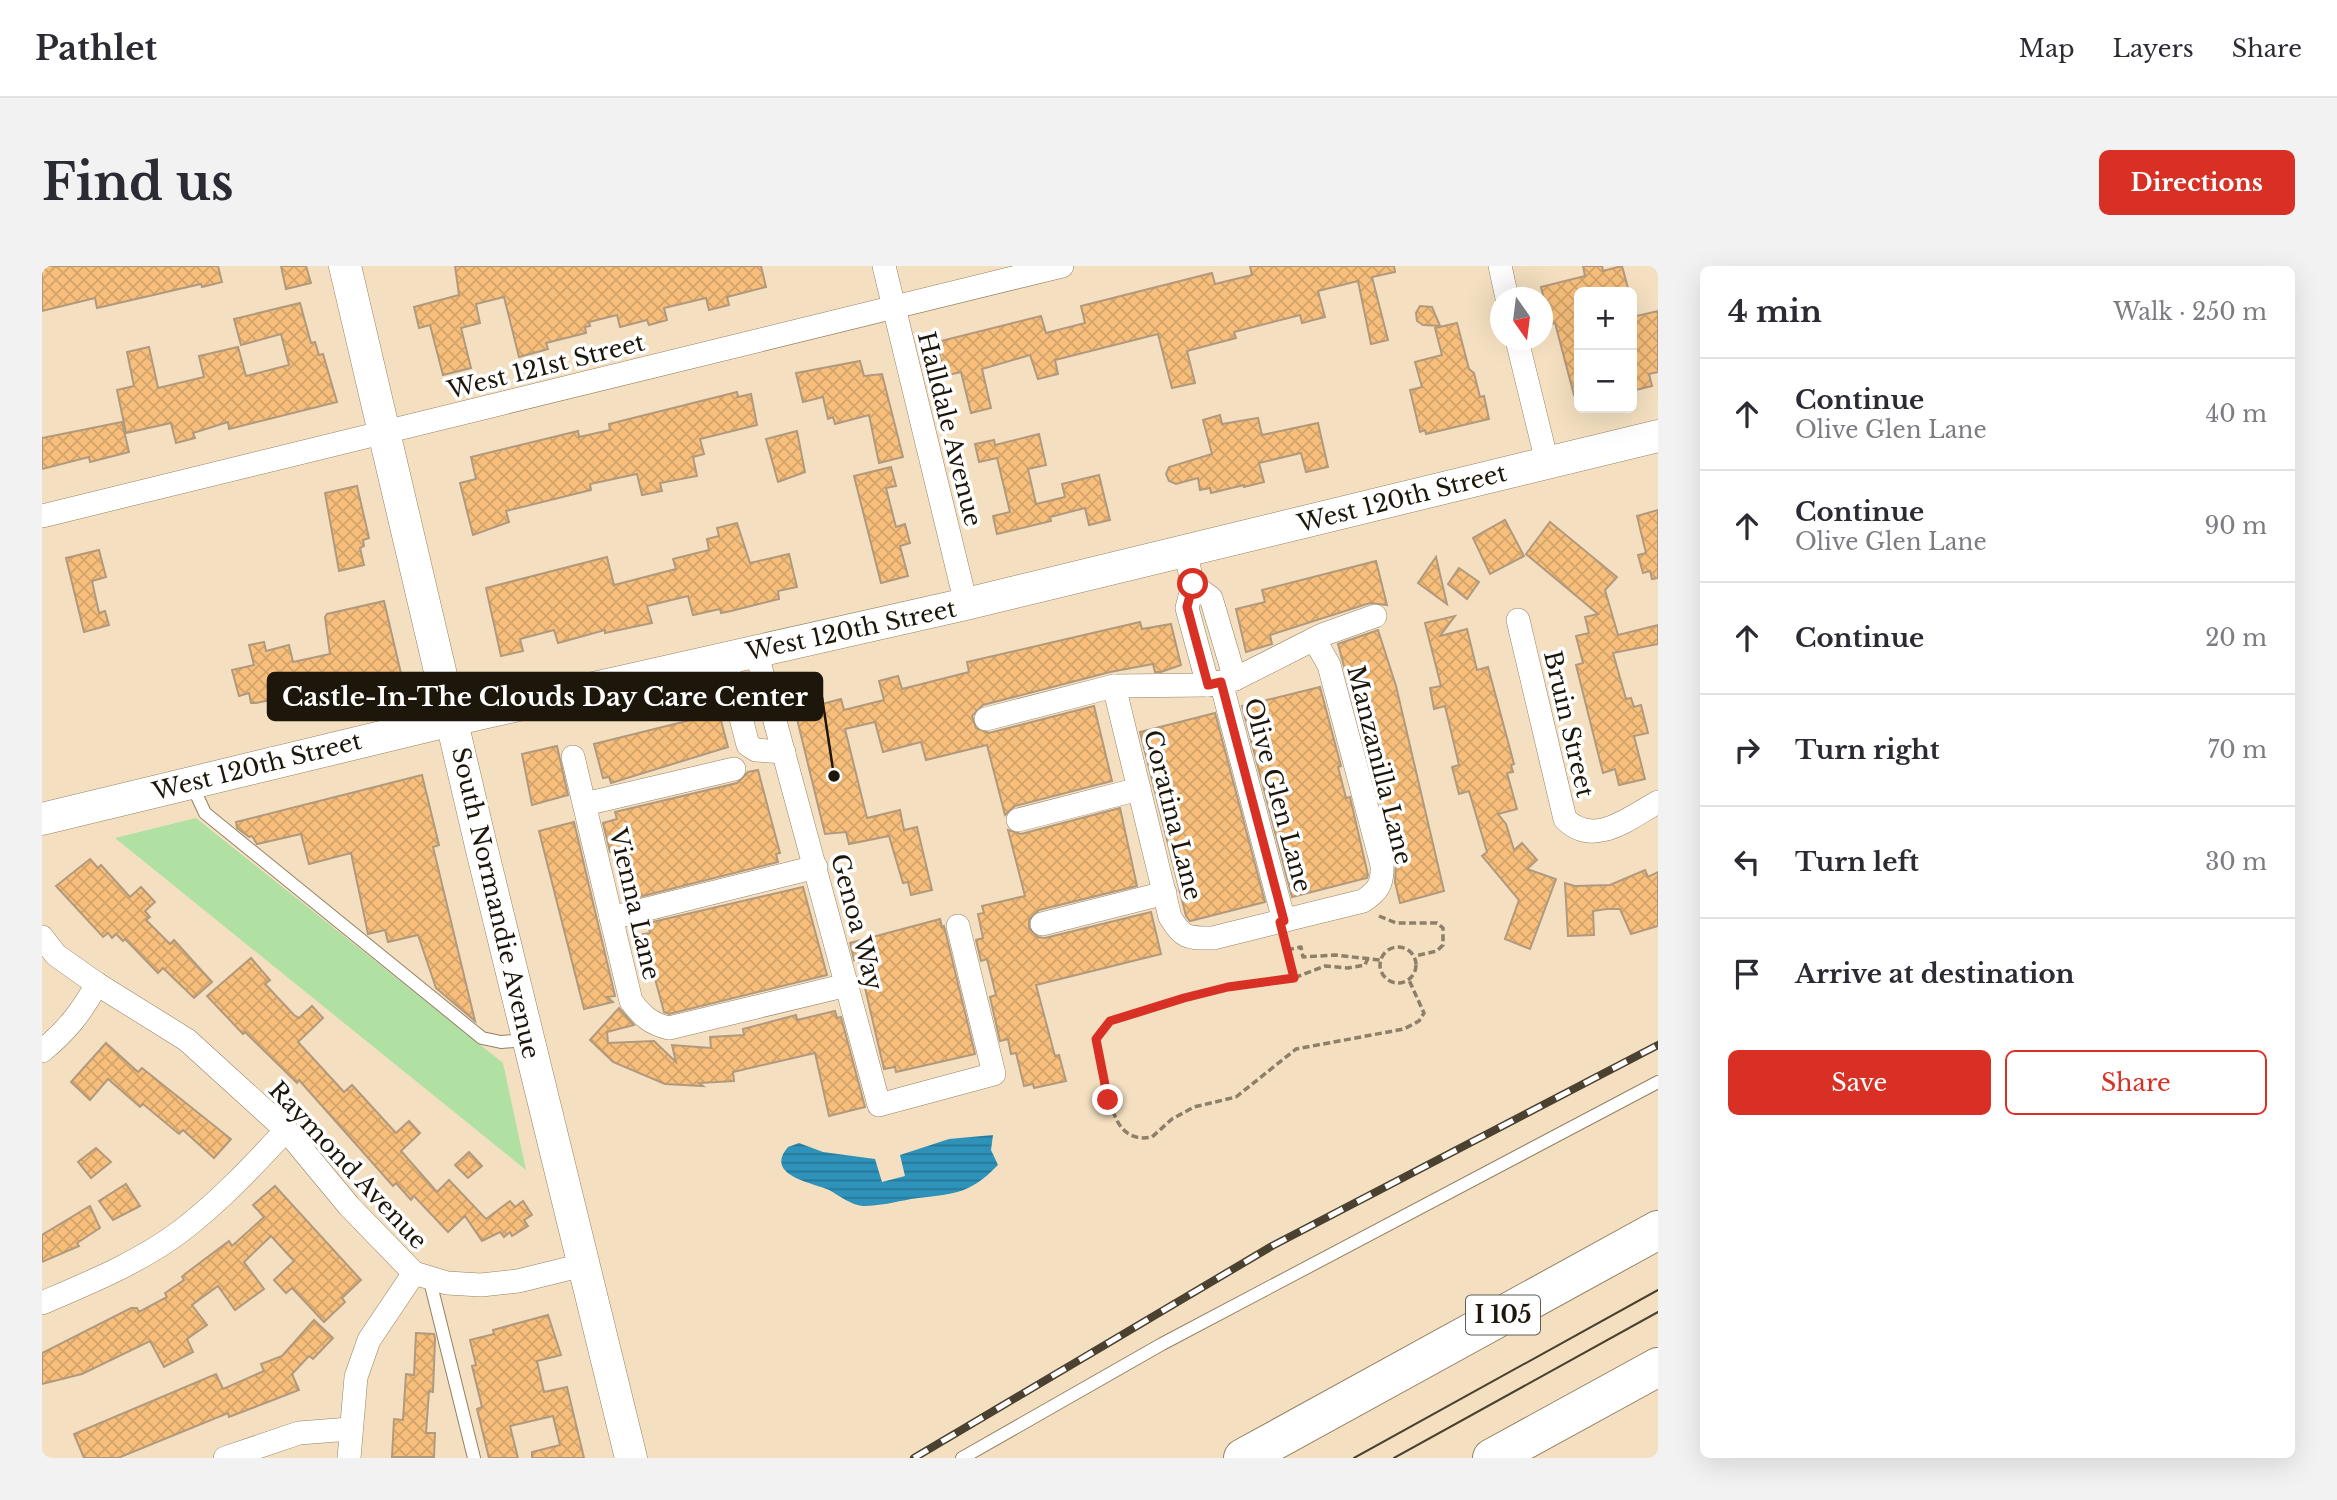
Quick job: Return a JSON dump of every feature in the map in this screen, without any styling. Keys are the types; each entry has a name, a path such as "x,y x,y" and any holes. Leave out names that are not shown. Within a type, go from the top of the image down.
{"highway":[{"name":"I 105","path":"1244,1458 1658,1230"},
{"path":"1492,1458 1658,1367"}],"street":[{"name":"South Normandie Avenue","path":"345,266 631,1458"},
{"name":"Halldale Avenue","path":"884,266 966,604"},
{"name":"West 121st Street","path":"42,516 1062,266"},
{"path":"1500,266 1505,287"},
{"path":"1519,350 1547,462"},
{"name":"West 120th Street","path":"42,819 452,720 966,604 1658,436"},
{"name":"Olive Glen Lane","path":"1185,551 1193,584 1211,598 1221,682 1282,921"},
{"path":"986,719 1114,686 1221,682 1314,639 1375,616"},
{"name":"Bruin Street","path":"1518,620 1565,819 1575,828 1588,832 1601,831 1658,802"},
{"name":"Manzanilla Lane","path":"1314,639 1329,665 1382,864 1382,881 1376,893 1367,898"},
{"name":"Genoa Way","path":"756,651 878,1105 995,1074 958,926"},
{"path":"725,657 748,746 755,750 784,752"},
{"name":"Coratina Lane","path":"1114,686 1170,917 1180,933 1192,938 1213,938 1282,921"},
{"name":"Vienna Lane","path":"573,757 631,1001 654,1024 669,1028 847,985"},
{"path":"585,804 734,769"},
{"path":"1018,820 1139,789"},
{"path":"611,918 816,867"},
{"path":"1042,925 1165,893"},
{"path":"1282,921 1367,898"},
{"name":"Raymond Avenue","path":"42,937 57,955 97,984 187,1040 286,1130 349,1206 421,1275 447,1283 481,1285 518,1282 583,1265"},
{"path":"42,1051 62,1035 82,1011 97,984"},
{"path":"42,1303 108,1275 180,1231 259,1160 286,1130"},
{"path":"349,1458 356,1377 369,1340 421,1275"},
{"path":"225,1458 299,1433 350,1429"}],"lane":[{"path":"190,782 205,813 482,1038 501,1042 529,1040"},
{"path":"962,1458 1162,1344 1658,1082"},
{"path":"421,1275 474,1458"}],"path":[{"path":"1367,898 1380,918 1386,921 1437,923 1443,928 1443,945 1437,951 1415,956"},
{"path":"1282,921 1294,978"},
{"path":"1287,950 1301,947 1303,957 1380,960"},
{"path":"1391,947 1409,949 1415,956 1415,973 1409,980 1392,982 1384,977 1380,960 1391,947"},
{"path":"1368,958 1365,965 1358,968 1325,966 1294,978 1205,992 1110,1021 1096,1039 1097,1049 1108,1100 1122,1129 1141,1139 1152,1137 1172,1119 1194,1107 1236,1097 1296,1049 1404,1030 1419,1021 1424,1013 1409,980"}],"green space":[{"path":"196,818 503,1063 526,1170 115,838"}],"water":[{"path":"993,1135 991,1150 998,1165 977,1183 958,1192 881,1205 854,1204 829,1190 794,1177 786,1172 782,1165 782,1157 788,1147 799,1143 823,1152 875,1159 882,1182 905,1176 900,1155 949,1139"}],"building":[{"path":"42,266 218,266 222,282 202,287 201,284 97,308 95,298 42,311"},
{"path":"281,266 306,266 311,283 286,289"},
{"path":"455,266 761,266 766,287 727,297 729,305 709,310 706,298 664,308 667,320 649,325 647,320 620,327 617,315 589,322 590,326 585,327 586,333 546,343 548,349 519,357 504,297 476,304 480,323 461,328 471,368 443,375 430,325 419,328 414,307 459,295"},
{"path":"1250,266 1394,266 1395,272 1372,277 1388,340 1371,344 1358,281 1318,291 1325,317 1302,323 1300,315 1234,332 1236,338 1187,351 1195,383 1172,388 1158,334 1055,360 1058,374 1038,379 1030,355 982,369 991,408 971,413 961,372 944,376 937,342 1041,316 1046,333 1085,323 1081,306 1212,273 1215,284 1252,275"},
{"path":"1583,266 1602,266 1603,271 1622,266 1628,287 1574,287 1574,395 1553,323 1553,287 1541,287 1585,276"},
{"path":"300,303 311,343 315,342 319,355 323,354 337,402 229,429 228,422 193,433 195,438 176,443 171,423 126,433 117,390 134,386 127,352 149,347 158,388 204,377 199,356 238,347 246,376 289,365 281,334 241,345 234,319"},
{"path":"1420,306 1432,307 1440,326 1423,325 1417,321 1416,313"},
{"path":"1658,311 1658,372 1649,374 1652,386 1637,390 1637,350 1637,316"},
{"path":"1457,323 1469,369 1474,373 1480,397 1484,396 1489,419 1426,434 1425,430 1420,432 1410,390 1422,387 1415,362 1442,355 1435,328"},
{"path":"860,361 864,376 882,374 903,457 879,463 869,415 835,424 833,417 828,419 823,397 803,402 796,373"},
{"path":"737,392 738,397 751,394 757,425 700,439 704,454 693,457 697,476 660,483 662,491 642,495 637,474 590,484 591,490 506,511 509,522 473,535 460,483 476,479 471,457 578,431 579,437 610,430 609,424"},
{"path":"1220,415 1222,424 1258,418 1262,435 1318,423 1328,467 1306,472 1301,453 1259,463 1264,482 1244,487 1211,493 1210,488 1200,490 1198,478 1176,484 1169,481 1166,474 1169,467 1212,454 1203,420"},
{"path":"122,422 129,452 90,462 89,457 42,469 42,438"},
{"path":"797,431 805,472 778,482 766,439"},
{"path":"1039,434 1046,465 1028,469 1036,504 1065,497 1062,484 1099,475 1110,520 1089,525 1085,508 1050,517 1051,521 997,534 993,516 1010,512 997,458 979,462 975,444 994,440 995,445"},
{"path":"891,467 896,486 886,488 896,527 905,524 910,543 900,546 908,576 881,583 854,476"},
{"path":"357,486 369,538 363,540 364,546 360,548 364,565 339,571 325,493"},
{"path":"1658,510 1658,578 1652,579 1650,571 1643,573 1638,555 1646,553 1637,516"},
{"path":"1505,520 1524,556 1490,574 1473,538"},
{"path":"1550,522 1617,577 1605,590 1618,635 1658,625 1658,644 1613,653 1626,699 1631,698 1634,707 1641,705 1648,733 1634,736 1645,779 1619,785 1615,769 1603,773 1576,665 1583,663 1576,636 1589,633 1585,617 1598,614 1526,554"},
{"path":"737,523 750,563 789,554 797,587 778,591 779,599 721,613 720,609 693,615 688,596 647,606 652,623 605,633 605,630 558,643 554,630 520,639 523,651 501,656 486,588 607,557 614,585 676,569 673,559 709,550 707,539 719,536 717,528"},
{"path":"99,550 106,577 92,581 99,613 105,611 109,625 84,632 66,558"},
{"path":"1436,557 1447,604 1418,583"},
{"path":"1376,561 1387,605 1370,603 1270,635 1272,644 1246,652 1236,609 1265,602 1262,590"},
{"path":"1459,568 1479,582 1467,599 1448,584"},
{"path":"384,601 403,682 327,701 324,689 256,703 251,703 249,693 239,696 232,670 254,665 249,645 264,642 266,651 289,645 293,662 330,654 325,617 327,614"},
{"path":"1455,616 1440,636 1467,629 1477,670 1488,667 1514,764 1511,765 1513,772 1507,773 1517,809 1498,814 1506,824 1514,850 1522,843 1537,860 1527,869 1556,879 1530,949 1505,939 1519,900 1482,856 1487,852 1469,791 1459,794 1452,767 1459,765 1445,706 1434,709 1430,688 1441,686 1425,623"},
{"path":"1140,622 1142,629 1171,624 1181,665 1161,672 1155,672 1153,664 1110,672 983,705 972,716 976,728 989,733 1094,706 1112,781 1015,806 1005,815 987,745 926,760 921,742 883,752 875,722 845,729 867,818 900,810 904,830 917,827 932,890 911,895 908,882 903,883 889,836 849,844 846,832 825,834 797,719 809,715 807,708 841,699 844,710 884,700 879,681 898,676 902,689 969,672 967,662"},
{"path":"1378,630 1396,686 1444,891 1400,903 1395,882 1396,861 1338,644"},
{"path":"1320,687 1341,766 1338,767 1346,798 1350,797 1368,875 1367,878 1292,897 1242,706"},
{"path":"719,713 728,747 611,783 609,777 603,778 594,744"},
{"path":"1215,713 1265,902 1190,921 1186,916 1140,732"},
{"path":"557,746 568,795 532,805 522,754"},
{"path":"758,770 780,853 776,854 778,862 635,898 633,890 628,891 619,850 610,852 603,823 617,819 615,812 737,783 748,772"},
{"path":"422,775 439,845 433,847 475,1021 436,988 418,935 388,942 385,930 368,934 351,853 309,864 301,834 257,844 252,836 249,837 237,828 236,822"},
{"path":"1120,808 1137,886 1039,910 1029,920 1029,928 1038,937 1045,938 1151,912 1161,954 1036,985 1055,1056 1059,1055 1066,1081 1034,1088 1033,1084 1024,1086 1016,1053 1011,1054 1008,1039 1000,1041 990,997 996,995 987,959 981,961 976,940 983,938 978,914 984,913 982,906 1025,896 1008,830 1021,834"},
{"path":"574,822 615,996 607,997 613,1002 584,1009 539,831"},
{"path":"90,859 98,868 101,865 130,897 141,887 155,902 145,911 150,917 146,920 170,944 174,940 212,982 194,998 163,968 158,973 125,939 123,941 116,934 112,938 108,933 103,937 56,886"},
{"path":"1645,870 1648,877 1658,872 1658,926 1631,934 1620,909 1607,909 1593,911 1594,935 1568,936 1565,883 1575,886 1610,885"},
{"path":"803,887 827,975 669,1014 664,1012 643,934 650,933 648,923"},
{"path":"940,919 942,927 944,926 975,1054 896,1072 895,1067 884,1069 858,958 854,960 850,943"},
{"path":"251,958 270,980 265,984 294,1015 299,1018 312,1006 323,1018 298,1042 344,1092 352,1085 396,1133 409,1121 420,1133 401,1151 437,1192 449,1180 486,1219 510,1201 515,1207 523,1201 532,1215 524,1220 528,1226 512,1236 510,1232 504,1237 500,1232 482,1241 465,1216 448,1232 414,1196 411,1200 396,1183 393,1186 299,1080 297,1083 245,1032 243,1034 207,996"},
{"path":"619,1008 634,1025 607,1032 608,1043 654,1041 676,1062 672,1045 711,1048 710,1037 744,1035 743,1029 796,1015 797,1020 835,1011 837,1018 841,1017 865,1107 829,1116 815,1053 733,1072 734,1081 699,1083 703,1086 665,1084 613,1062 590,1040"},
{"path":"106,1043 138,1072 142,1068 231,1139 214,1158 183,1130 179,1134 143,1104 140,1107 108,1079 90,1100 71,1082"},
{"path":"96,1148 111,1162 91,1178 78,1162"},
{"path":"469,1152 482,1166 468,1178 455,1165"},
{"path":"126,1184 140,1206 113,1220 99,1201"},
{"path":"275,1186 361,1280 342,1298 345,1302 324,1322 292,1288 286,1293 274,1280 294,1261 271,1236 244,1262 264,1289 235,1310 218,1286 192,1305 207,1325 187,1339 193,1352 164,1367 150,1341 82,1374 42,1384 42,1353 131,1308 137,1308 139,1312 167,1297 165,1293 184,1280 182,1277 185,1274 229,1241 232,1246 264,1217 253,1205"},
{"path":"90,1206 100,1228 77,1243 79,1246 42,1262 42,1235"},
{"path":"548,1315 561,1355 537,1361 544,1392 567,1387 584,1458 532,1458 532,1452 560,1445 553,1416 510,1426 518,1458 489,1458 477,1409 482,1407 472,1366 476,1365 470,1340 494,1334 493,1330"},
{"path":"314,1320 333,1338 313,1359 309,1356 292,1374 299,1390 229,1417 228,1413 118,1458 84,1458 74,1434 216,1374 223,1389 264,1371 261,1364 282,1356"},
{"path":"416,1333 434,1334 435,1338 433,1392 429,1391 426,1433 435,1433 434,1457 392,1457 394,1419 403,1420 406,1374 414,1375"}],"tram line":[{"path":"1354,1458 1658,1290"},
{"path":"1394,1458 1658,1312"}],"railway":[{"path":"914,1458 1272,1246 1658,1045"}],"place":[{"name":"Castle-In-The Clouds Day Care Center","path":"834,776"}],"route":[{"path":"1108,1100 1096,1039 1110,1021 1205,992 1294,978 1280,922 1284,921 1221,682 1208,685 1191,626 1187,607 1193,584"}]}
